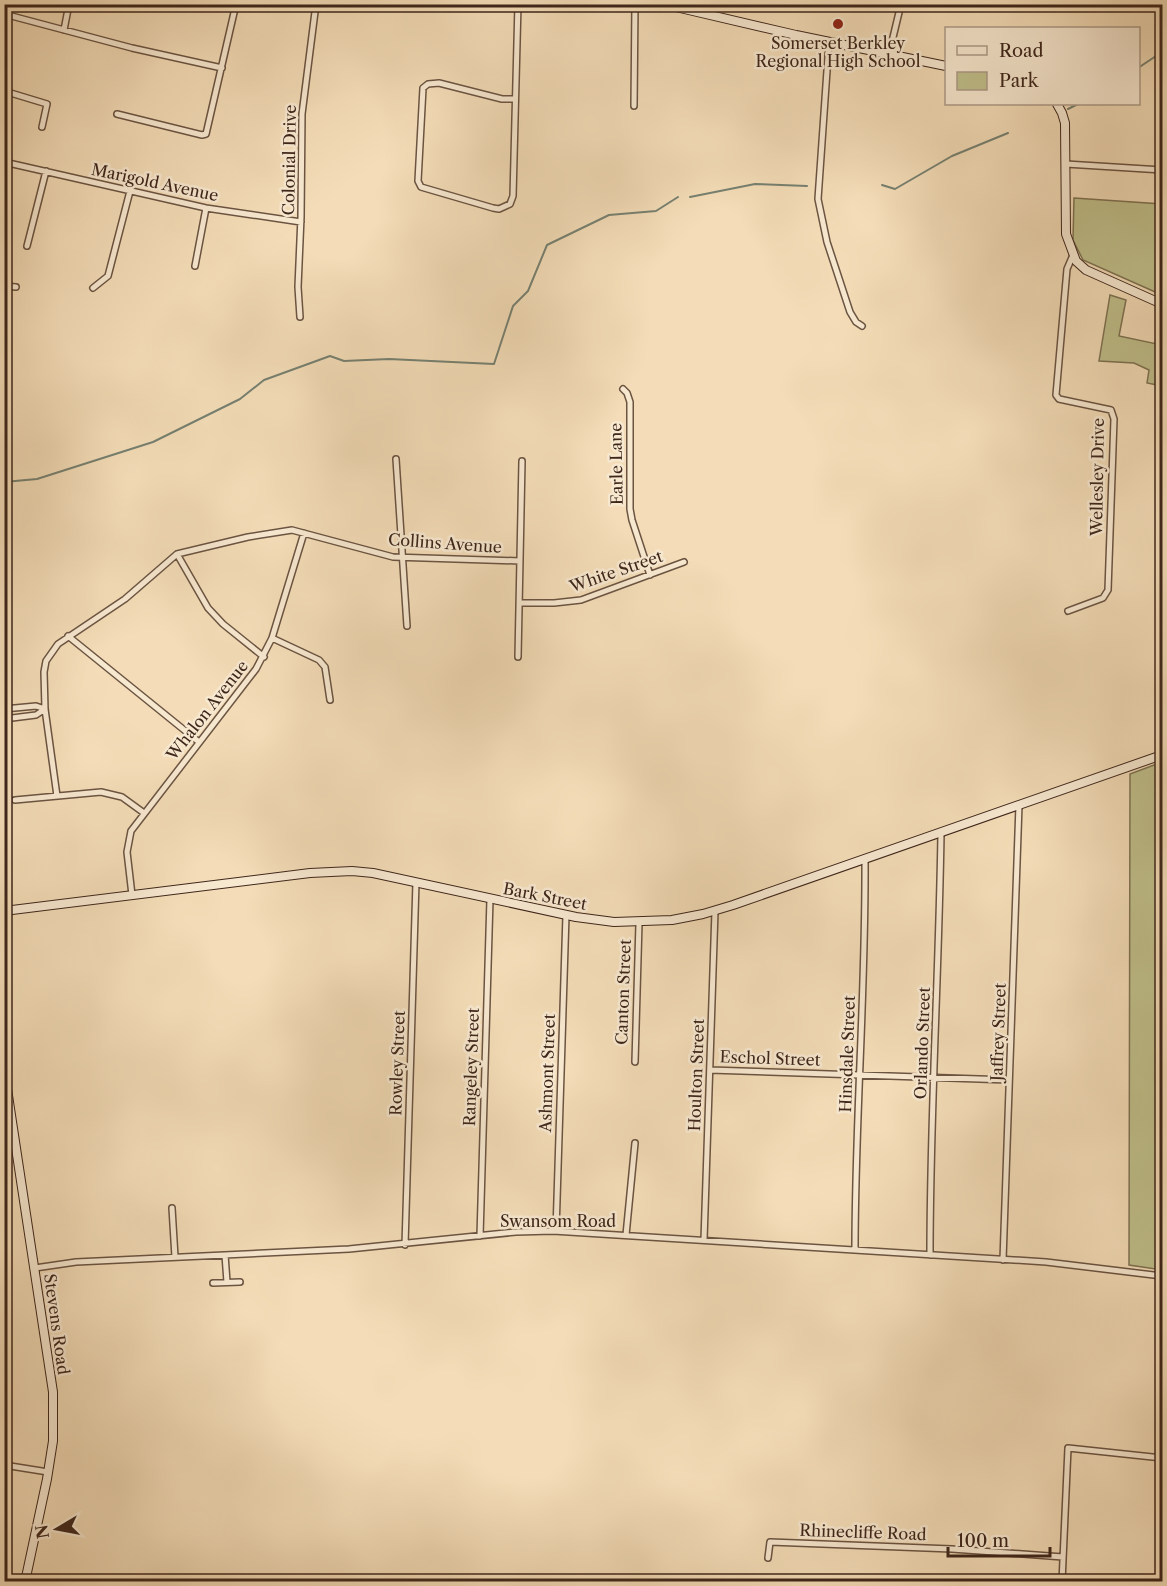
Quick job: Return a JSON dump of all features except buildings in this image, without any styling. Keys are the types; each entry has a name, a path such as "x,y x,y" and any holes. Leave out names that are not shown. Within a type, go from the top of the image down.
{"main road":[{"path":"663,4 945,66"},
{"path":"1058,105 1065,123 1065,224 1067,243 1073,255 1086,270 1162,304"},
{"name":"Bark Street","path":"4,911 325,872 373,873 566,915 614,922 682,918 715,911 1162,755"},
{"name":"Stevens Road","path":"4,1070 53,1392 53,1441 26,1581"}],"street":[{"path":"64,30 69,4"},
{"path":"117,114 202,135 206,134 236,4"},
{"name":"Colonial Drive","path":"300,317 298,287 302,114 316,4"},
{"path":"515,99 502,99 439,83 428,84 423,88 418,181 421,187 493,208 507,207 513,196 518,4"},
{"path":"634,106 635,4"},
{"path":"889,54 901,4"},
{"path":"4,14 132,48 222,68"},
{"path":"829,42 818,200 827,242 850,312 856,322 862,326"},
{"path":"4,91 47,104 42,127"},
{"name":"Marigold Avenue","path":"4,162 206,208 301,222"},
{"path":"1066,164 1162,170"},
{"path":"27,246 46,171"},
{"path":"93,288 108,276 130,191"},
{"path":"195,266 206,208"},
{"name":"Wellesley Drive","path":"1068,611 1103,598 1108,590 1114,419 1111,410 1059,399 1056,395 1066,269 1073,255"},
{"path":"4,286 16,287"},
{"name":"Earle Lane","path":"623,389 630,402 630,509 650,575"},
{"path":"396,459 407,626"},
{"path":"518,657 522,461"},
{"name":"Collins Avenue","path":"57,796 45,709 46,661 58,644 125,599 177,554 281,530 292,530 403,558 520,561"},
{"name":"Whalon Avenue","path":"132,895 127,843 131,831 264,657 304,533"},
{"path":"177,554 208,608 223,624 264,657"},
{"name":"White Street","path":"519,603 581,600 684,562"},
{"path":"68,636 199,742"},
{"path":"272,638 319,660 325,667 330,700"},
{"path":"4,709 36,705 45,709"},
{"path":"4,719 36,715 45,709"},
{"path":"15,800 101,792 115,794 129,801 144,813"},
{"name":"Jaffrey Street","path":"1003,1260 1019,806"},
{"name":"Orlando Street","path":"930,1255 941,833"},
{"name":"Hinsdale Street","path":"855,1250 859,1075 864,984 865,859"},
{"name":"Rowley Street","path":"405,1245 416,882"},
{"name":"Rangeley Street","path":"480,1236 490,899"},
{"name":"Houlton Street","path":"704,1240 715,911"},
{"name":"Ashmont Street","path":"556,1232 566,915"},
{"name":"Canton Street","path":"635,1062 639,922"},
{"name":"Eschol Street","path":"710,1070 1009,1080"},
{"path":"626,1235 635,1143"},
{"path":"172,1208 175,1257"},
{"name":"Swansom Road","path":"35,1268 76,1262 405,1245 516,1232 556,1232 1046,1262 1162,1276"},
{"path":"225,1255 227,1282"},
{"path":"213,1283 240,1282"},
{"path":"1062,1581 1068,1448 1162,1458"},
{"path":"4,1465 48,1472"},
{"name":"Rhinecliffe Road","path":"768,1558 770,1542 1063,1557"}],"green space":[{"path":"844,4 769,9 746,5"},
{"path":"1074,198 1162,204 1162,295 1083,260 1073,240"},
{"path":"1110,295 1126,300 1119,336 1162,345 1162,386 1147,383 1149,370 1134,363 1099,361"},
{"path":"1162,762 1162,1270 1129,1265 1130,774"}],"waterway":[{"path":"1140,67 1162,52"},
{"path":"1068,109 1076,105"},
{"path":"882,185 895,189 952,156 1008,133"},
{"path":"690,197 755,184 807,186"},
{"path":"4,482 37,479 153,442 240,399 264,380 330,356 344,361 389,359 494,364 513,306 528,291 547,245 609,215 656,211 678,197"}],"place":[{"name":"Somerset Berkley Regional High School","path":"838,24"}]}
